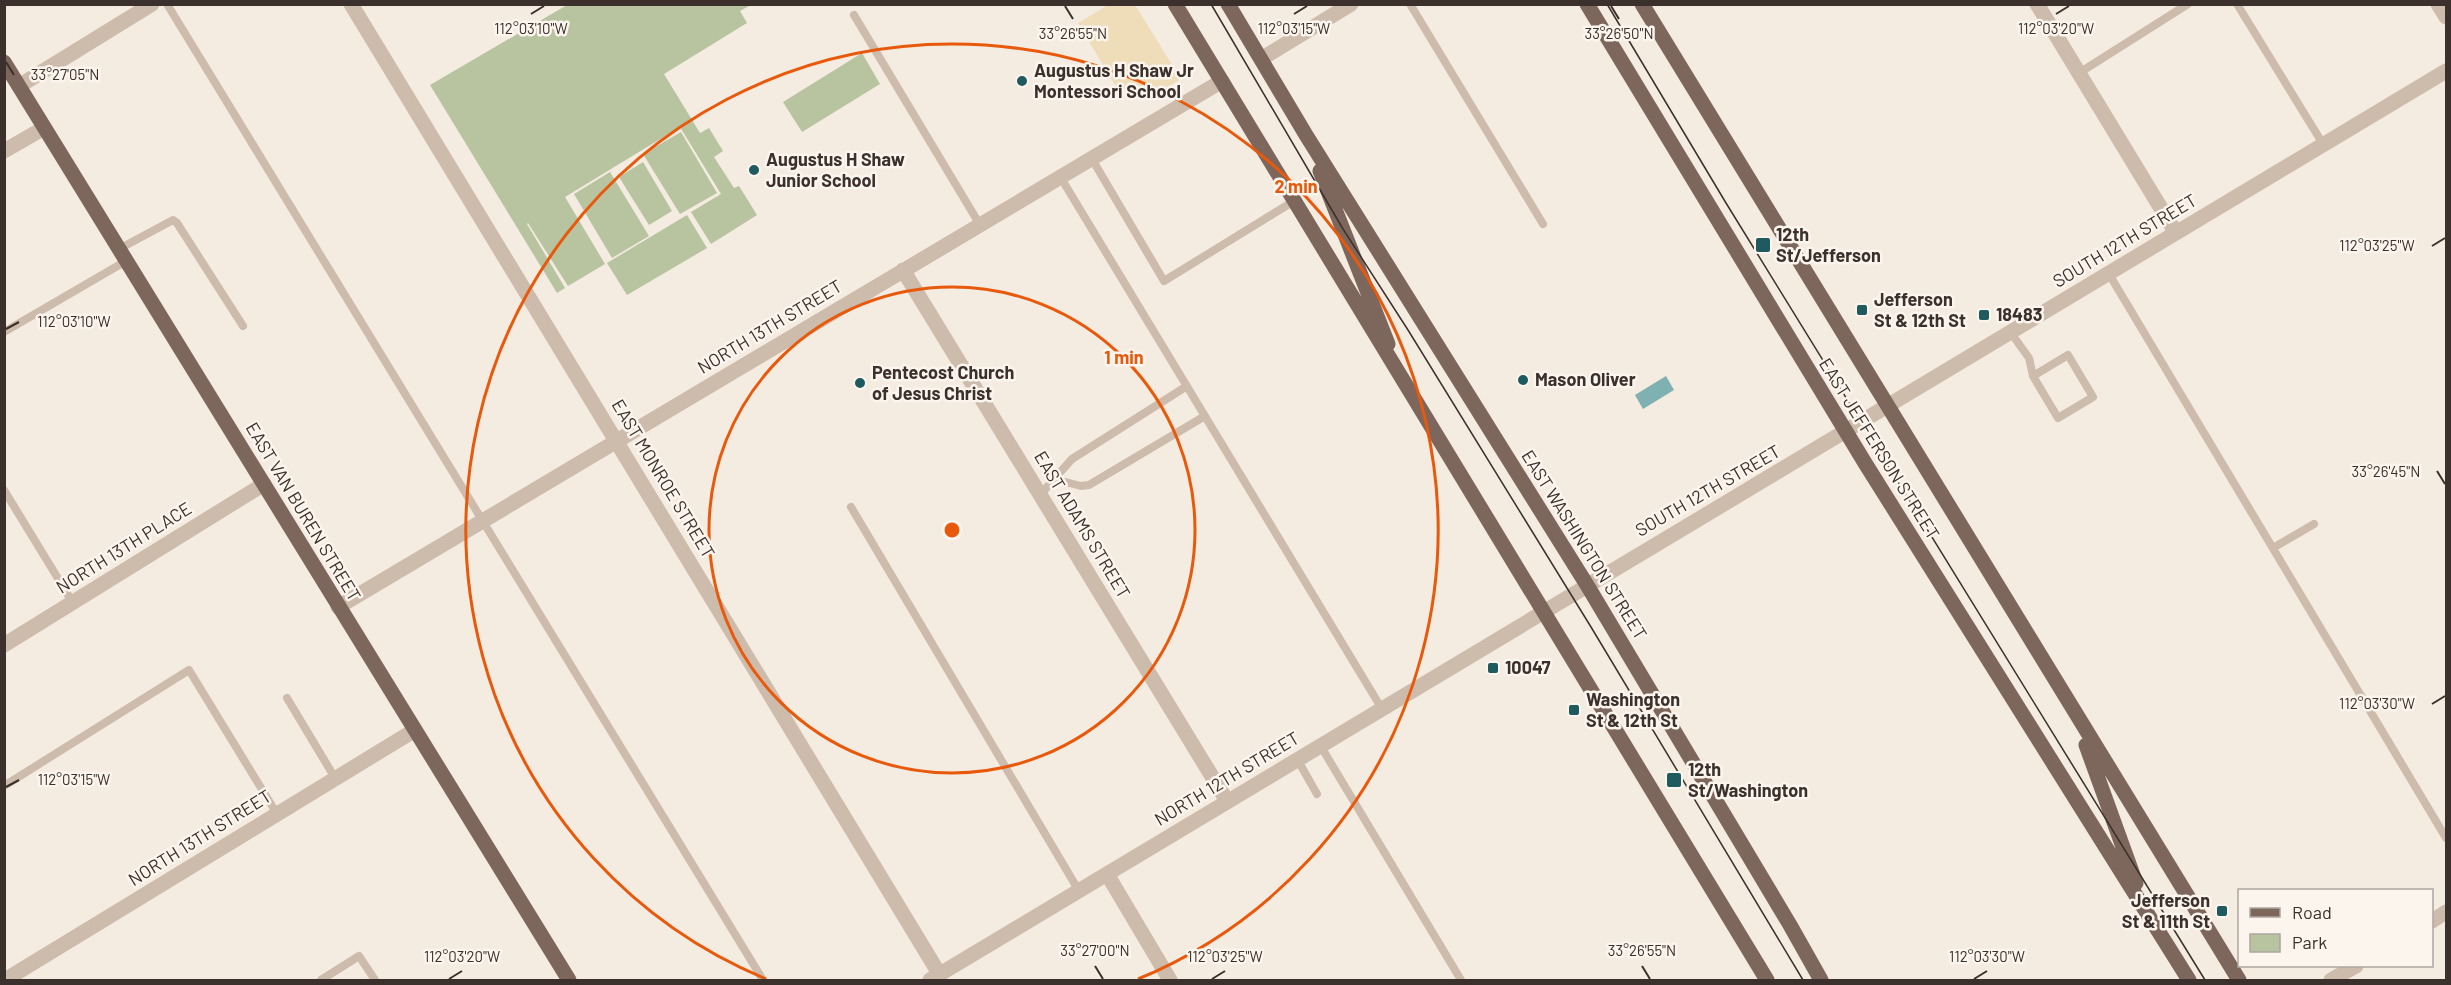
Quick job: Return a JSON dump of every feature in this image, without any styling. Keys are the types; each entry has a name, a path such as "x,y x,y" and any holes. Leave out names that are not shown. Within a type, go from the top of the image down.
{"main road":[{"name":"EAST WASHINGTON STREET","path":"1175,4 1403,383 1545,611 1767,981"},
{"name":"EAST WASHINGTON STREET","path":"1228,4 1306,135 1587,585 1821,981"},
{"name":"EAST JEFFERSON STREET","path":"1587,4 1846,433 2189,981"},
{"name":"EAST JEFFERSON STREET","path":"1642,4 2239,981"},
{"name":"EAST VAN BUREN STREET","path":"4,62 569,981"},
{"name":"EAST WASHINGTON STREET","path":"1306,135 1403,383"},
{"name":"EAST JEFFERSON STREET","path":"2074,713 2145,909"}],"street":[{"path":"19,86 152,4"},
{"name":"EAST MONROE STREET","path":"351,4 617,440 935,978"},
{"path":"1262,59 1351,4"},
{"path":"2037,4 2176,233"},
{"path":"2438,4 2446,17"},
{"name":"SOUTH 12TH STREET","path":"1545,611 1846,433 2446,70"},
{"name":"NORTH 13TH STREET","path":"338,607 1222,81"},
{"path":"4,151 44,128"},
{"name":"EAST ADAMS STREET","path":"903,270 1227,801"},
{"name":"NORTH 13TH PLACE","path":"4,645 264,484"},
{"name":"NORTH 12TH STREET","path":"935,978 1545,611"},
{"name":"NORTH 13TH STREET","path":"5,981 414,730"},
{"path":"1107,874 1170,981"},
{"path":"2433,920 2446,912"},
{"path":"2331,981 2354,967"}],"lane":[{"path":"167,4 763,981"},
{"path":"1410,4 1543,224"},
{"path":"2079,73 2188,4"},
{"path":"2237,4 2323,144"},
{"path":"854,15 980,225"},
{"path":"1092,159 1164,281 1294,201"},
{"path":"1061,178 1382,709"},
{"path":"4,332 173,220 243,326"},
{"path":"2109,274 2446,838"},
{"path":"2011,333 2029,358 2033,376 2058,418 2093,397 2068,355 2033,376"},
{"path":"1040,495 1072,459 1187,386"},
{"path":"1054,478 1081,486 1089,485 1205,416"},
{"path":"4,490 73,603"},
{"path":"851,507 1079,891"},
{"path":"2273,548 2314,524"},
{"path":"4,786 189,670 277,814"},
{"path":"287,698 335,778"},
{"path":"1320,745 1461,981"},
{"path":"1297,759 1317,794"},
{"path":"321,981 359,956 375,981"}],"green space":[{"path":"567,5 751,5 740,11 747,23 664,74 700,133 709,128 723,151 714,157 734,188 739,186 757,215 711,244 691,212 721,194 680,127 565,197 605,264 568,286 527,224 565,288 557,293 430,85"},
{"path":"862,53 880,84 802,132 783,102"},
{"path":"681,132 717,193 680,214 643,154"},
{"path":"643,162 672,211 649,225 619,177"},
{"path":"610,172 649,236 612,258 574,194"},
{"path":"687,215 707,248 627,295 607,263"}],"sand":[{"path":"1105,5 1135,5 1179,76 1178,81 1162,90 1118,90 1078,23"}],"water":[{"path":"1666,376 1674,390 1643,409 1635,395"}],"tram line":[{"path":"1211,4 1343,229 1591,627 1803,980"},
{"path":"1607,4 1726,203 2205,980"}],"place":[{"name":"Augustus H Shaw Jr Montessori School","path":"1022,81"},
{"name":"Augustus H Shaw Junior School","path":"754,170"},
{"name":"12th St/Jefferson","path":"1763,245"},
{"name":"Jefferson St & 12th St","path":"1862,310"},
{"name":"18483","path":"1984,315"},
{"name":"Mason Oliver","path":"1523,380"},
{"name":"Pentecost Church of Jesus Christ","path":"860,383"},
{"name":"10047","path":"1493,668"},
{"name":"Washington St & 12th St","path":"1574,710"},
{"name":"12th St/Washington","path":"1674,780"},
{"name":"Jefferson St & 11th St","path":"2222,911"}]}
